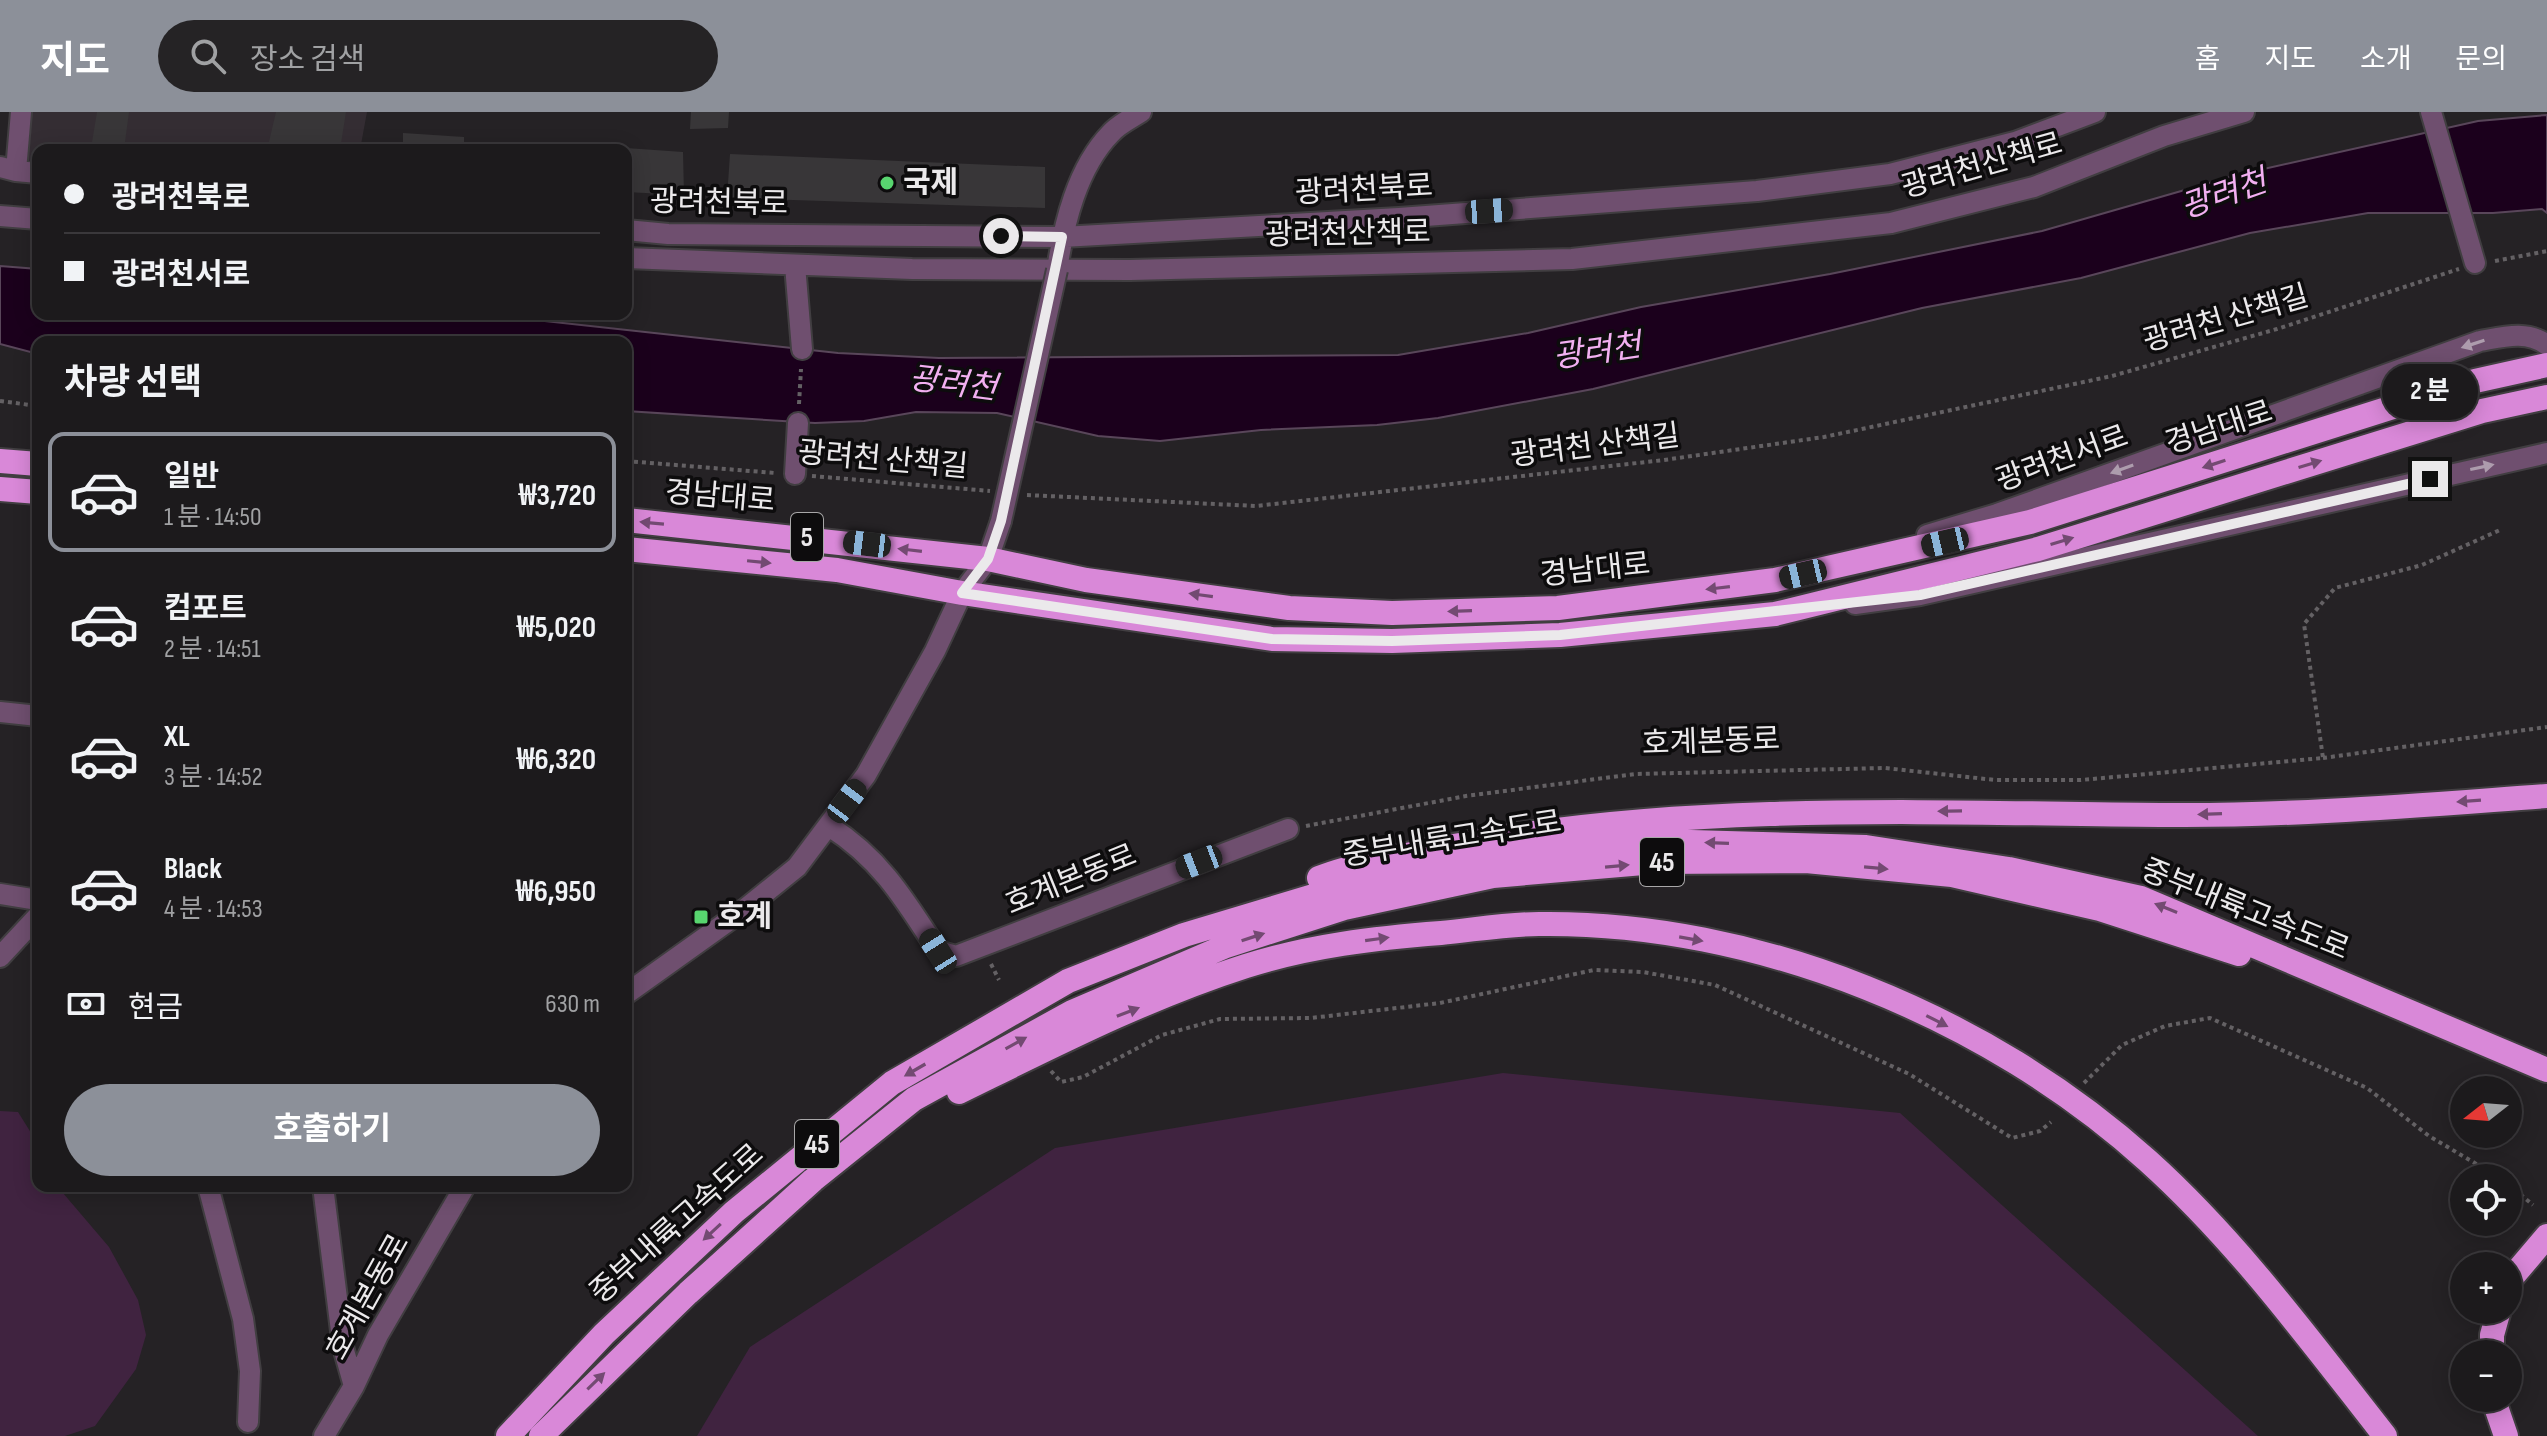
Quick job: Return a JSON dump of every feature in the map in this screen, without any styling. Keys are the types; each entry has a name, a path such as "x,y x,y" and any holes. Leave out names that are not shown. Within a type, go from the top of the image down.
{"highway":[{"name":"경남대로","path":"632,521 988,559 1086,580 1274,606 1392,613 1558,608 1775,580 2030,522 2475,381 2547,365"},
{"name":"경남대로","path":"632,550 837,570 962,593 1272,639 1392,641 1560,635 1775,614 2038,549 2482,411 2547,397"},
{"path":"0,461 32,464"},
{"path":"0,489 32,492"},
{"path":"1184,935 1325,876 1447,847 1564,827 1816,813 1964,810 2187,815 2367,809 2547,796"},
{"name":"중부내륙고속도로","path":"508,1436 604,1334 723,1222 892,1083 1068,981 1184,935 1330,891 1471,864 1656,841 1866,847 2009,869 2141,898 2547,1070"},
{"name":"중부내륙고속도로","path":"541,1436 688,1293 813,1180 914,1099 1072,1012 1226,946 1344,908 1493,876 1655,862 1806,861 1952,875 2100,909 2234,952 2547,1086"},
{"path":"813,1180 935,1103 1100,1023 1247,966 1327,947 1395,936 1540,924 1645,931 1757,952 1827,974 1902,1003 2024,1064 2077,1102 2161,1174 2238,1253 2385,1436"},
{"path":"2522,1265 2547,1236"},
{"path":"2498,1412 2506,1436"}],"street":[{"path":"21,112 8,169 32,172"},
{"path":"632,988 745,909 797,867 866,775 935,651 962,593 988,559 1001,521 1062,237 1086,166 1112,132 1141,112"},
{"name":"광려천북로","path":"632,231 668,234 1062,237 1399,218 1757,191 1890,174 2015,142 2095,112"},
{"name":"광려천산책로","path":"632,258 1057,270 1572,259 1891,223 2034,187 2164,136 2244,112"},
{"path":"2431,112 2475,263"},
{"path":"0,216 32,219"},
{"path":"795,265 802,349"},
{"name":"광려천서로","path":"1775,580 1997,514 2480,341 2506,336 2536,336 2547,345"},
{"path":"795,474 798,423"},
{"path":"1775,614 1920,595 2547,453"},
{"path":"0,712 32,715"},
{"name":"호계본동로","path":"829,826 860,845 893,881 938,951 956,956 1288,829"},
{"path":"0,894 32,899"},
{"path":"0,957 32,922"},
{"path":"210,1192 243,1319 250,1371 248,1422"},
{"path":"324,1192 343,1347 354,1386"},
{"name":"호계본동로","path":"324,1436 354,1386 378,1335 461,1192"}],"path":[{"name":"광려천 산책길","path":"1011,493 1256,506 1664,460 1824,437 2112,376 2277,329 2475,263 2547,251"},
{"path":"798,423 802,349"},
{"path":"0,401 32,405"},
{"name":"광려천 산책길","path":"632,461 996,492"},
{"path":"2323,758 2304,624 2335,588 2422,565 2500,530"},
{"name":"호계본동로","path":"1288,829 1466,796 1635,774 1885,768 1995,780 2081,780 2323,758 2547,727"},
{"path":"1046,1065 1061,1082 1083,1077 1162,1035 1220,1019 1311,1018 1440,1003 1594,970 1643,972 1715,985 1909,1074 2012,1138 2040,1131 2051,1122"},
{"path":"2077,1090 2122,1045 2165,1026 2210,1018 2367,1088 2429,1136 2476,1164"},
{"path":"2522,1196 2533,1205"}],"shaded area":[{"path":"30,112 367,112 361,144 32,144 32,172 16,171"},
{"path":"1503,1073 1900,1113 2258,1436 697,1436 750,1347 1055,1148"},
{"path":"0,1111 18,1112 32,1134 32,1192 62,1192 109,1247 138,1300 146,1335 136,1369 95,1426 65,1436 0,1436"}],"water":[{"name":"광려천","path":"2547,115 2547,213 2542,209 2493,213 2368,213 2250,233 2081,278 1922,308 1593,389 1438,418 1377,425 1261,430 1160,441 1098,436 997,413 916,412 864,421 815,423 632,411 632,336 32,336 32,352 0,344 0,266 32,269 32,320 535,320 838,353 939,358 1398,355 1528,333 1641,307 1830,274 2042,231 2237,175 2478,121"}],"building":[{"path":"97,112 129,112 125,142 92,142"},
{"path":"276,112 346,112 341,144 268,144"},
{"path":"691,112 729,112 728,128 690,129"},
{"path":"403,133 464,137 464,144 403,144"},
{"path":"632,148 683,152 684,195 632,192"},
{"name":"국제","path":"730,154 1045,167 1045,208 727,198"}],"place":[{"name":"국제","path":"887,183"},
{"name":"호계","path":"701,917"}],"route":[{"path":"1001,236 1062,237 1001,521 988,559 976,579 962,593 1272,639 1392,641 1560,635 1775,614 1920,595 2089,554 2430,479"}]}
